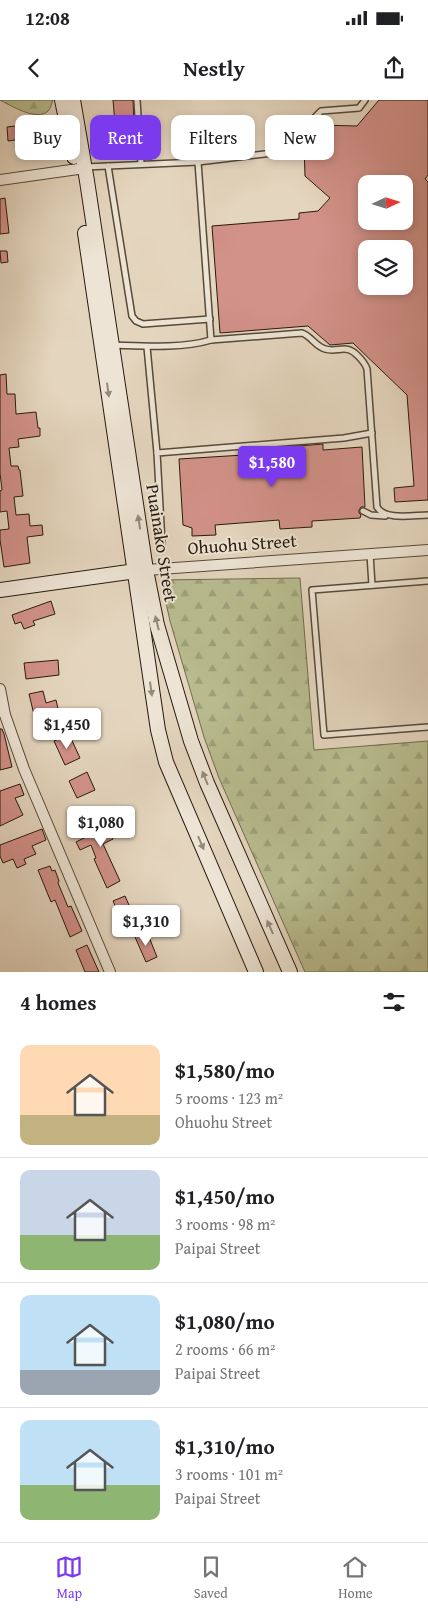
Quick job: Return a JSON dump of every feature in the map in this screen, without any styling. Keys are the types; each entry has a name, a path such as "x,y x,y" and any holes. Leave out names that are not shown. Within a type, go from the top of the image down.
{"street":[{"name":"Puainako Street","path":"62,100 81,168"},
{"name":"Puainako Street","path":"73,100 81,168 141,571 154,710 162,748 175,783 256,972"},
{"path":"0,180 81,168"},
{"name":"Ohuohu Street","path":"0,590 141,571 428,550"},
{"name":"Puainako Street","path":"141,571 191,741 207,783 290,972"},
{"path":"0,689 6,715 24,769 110,972"}],"lane":[{"path":"138,100 142,164"},
{"path":"81,168 198,162 281,152 321,111 359,108 365,100"},
{"path":"198,162 211,340"},
{"path":"108,166 132,316 136,321 143,324 210,319"},
{"path":"107,344 147,347 302,333 326,350 350,349 365,363 367,369 376,504 381,513 388,516"},
{"path":"147,347 157,453 162,543"},
{"path":"157,453 344,438 372,433"},
{"path":"363,511 371,515 428,515"},
{"path":"370,554 372,585"},
{"path":"428,581 312,590 324,735 428,727"}],"green space":[{"path":"0,100 53,100 48,111 43,114 31,114"},
{"path":"300,578 314,750 428,741 428,972 305,972 219,778 204,737 170,621 161,580"}],"building":[{"path":"113,100 133,100 134,115 114,115"},
{"path":"379,100 428,100 428,175 425,179 428,182 428,500 395,502 394,488 414,486 407,395 353,343 330,345 308,326 220,333 212,226 299,219 299,213 318,211 330,198 305,176 305,160 334,160 334,125 357,126"},
{"path":"15,126 15,140 8,141 7,127"},
{"path":"5,198 9,233 0,234 0,199"},
{"path":"0,251 7,251 8,262 1,263"},
{"path":"6,374 7,394 15,394 16,414 36,412 38,428 40,428 40,436 18,439 19,447 9,448 11,466 18,466 20,470 23,496 14,497 16,515 29,514 30,526 42,525 43,535 27,537 30,563 4,567 0,530 9,529 7,511 0,512 0,491 2,490 0,473 0,375"},
{"path":"323,444 323,450 362,447 365,507 361,507 359,510 360,518 312,521 312,527 280,529 279,520 215,525 216,535 192,536 192,528 183,525 179,459 276,453 275,448"},
{"path":"51,601 55,614 33,621 35,625 24,629 21,622 15,624 12,615"},
{"path":"58,660 59,675 26,679 24,663"},
{"path":"43,691 46,703 56,700 60,717 36,723 29,694"},
{"path":"0,729 2,729 4,734 12,767 0,770"},
{"path":"69,734 80,758 65,765 54,741"},
{"path":"87,772 95,790 77,798 69,781"},
{"path":"20,784 24,795 15,798 23,815 0,826 0,791"},
{"path":"101,812 113,839 103,844 120,881 107,888 94,859 96,858 91,845 80,850 76,842 94,833 87,818"},
{"path":"42,829 46,840 32,846 36,854 24,859 26,864 17,868 13,859 3,863 0,856 0,845"},
{"path":"50,866 52,871 55,870 68,907 71,906 82,931 70,937 55,900 51,902 38,870"},
{"path":"125,896 136,921 124,926 113,901"},
{"path":"147,932 157,957 146,962 135,937"},
{"path":"87,945 99,972 85,972 76,950"}]}
